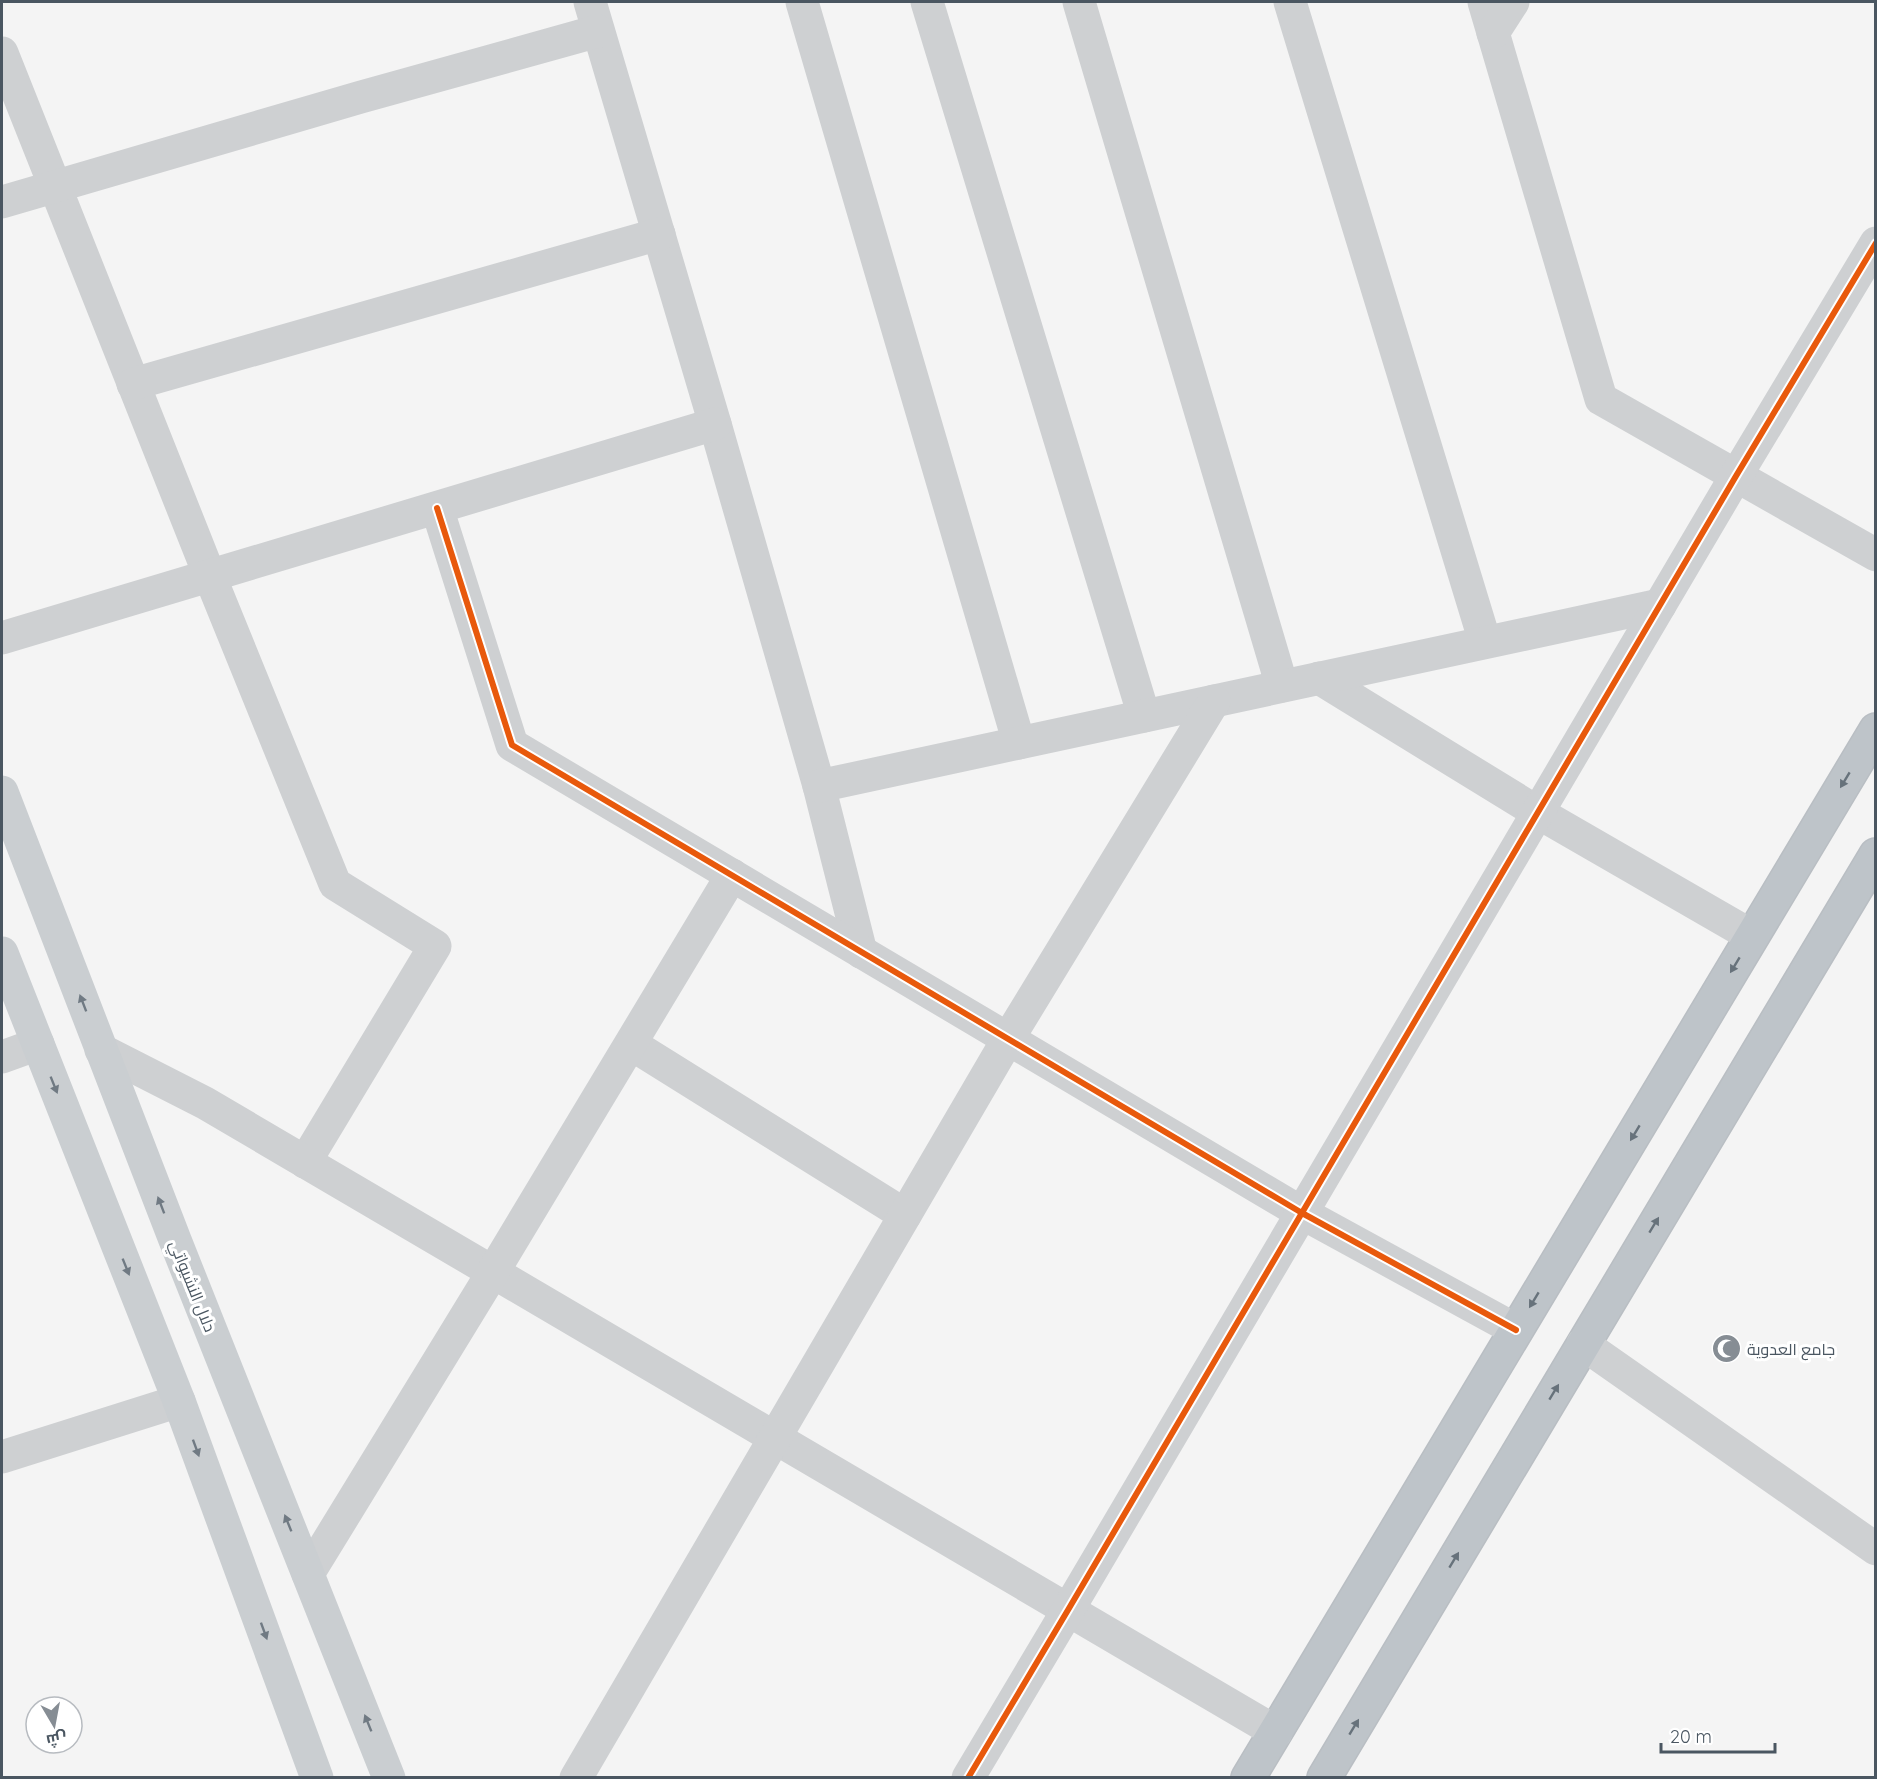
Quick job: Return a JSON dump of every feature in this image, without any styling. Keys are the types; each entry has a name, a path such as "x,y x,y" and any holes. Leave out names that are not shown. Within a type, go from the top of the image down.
{"highway":[{"path":"1248,1778 1875,730"},
{"path":"1324,1778 1875,855"}],"main road":[{"name":"دلال النشيواتي","path":"2,792 101,1050 389,1778"},
{"path":"2,953 179,1401 317,1778"}],"street":[{"path":"802,2 1019,743"},
{"path":"927,2 1144,716"},
{"path":"1079,2 1282,686"},
{"path":"1290,2 1485,642"},
{"path":"1484,2 1601,399 1875,555"},
{"path":"1493,33 1513,2"},
{"path":"2,202 361,98 594,16 819,786 861,952"},
{"path":"2,53 335,884 435,946 305,1162"},
{"path":"133,384 659,234"},
{"path":"968,1778 1875,243"},
{"path":"2,638 715,424"},
{"path":"437,508 512,745 1302,1213 1516,1330"},
{"path":"819,786 1660,604"},
{"path":"1319,678 1538,812 1752,936"},
{"path":"576,1778 1008,1039 1214,700"},
{"path":"308,1574 732,875"},
{"path":"2,1057 38,1044"},
{"path":"631,1044 905,1215"},
{"path":"101,1050 205,1103 1276,1732"},
{"path":"1583,1344 1875,1549"},
{"path":"2,1457 179,1401"}],"cycle path":[{"path":"968,1778 1736,476 1876,243"},
{"path":"437,508 512,745 1302,1213 1516,1330"}],"place":[{"name":"جامع العدوية","path":"1726,1349"}]}
